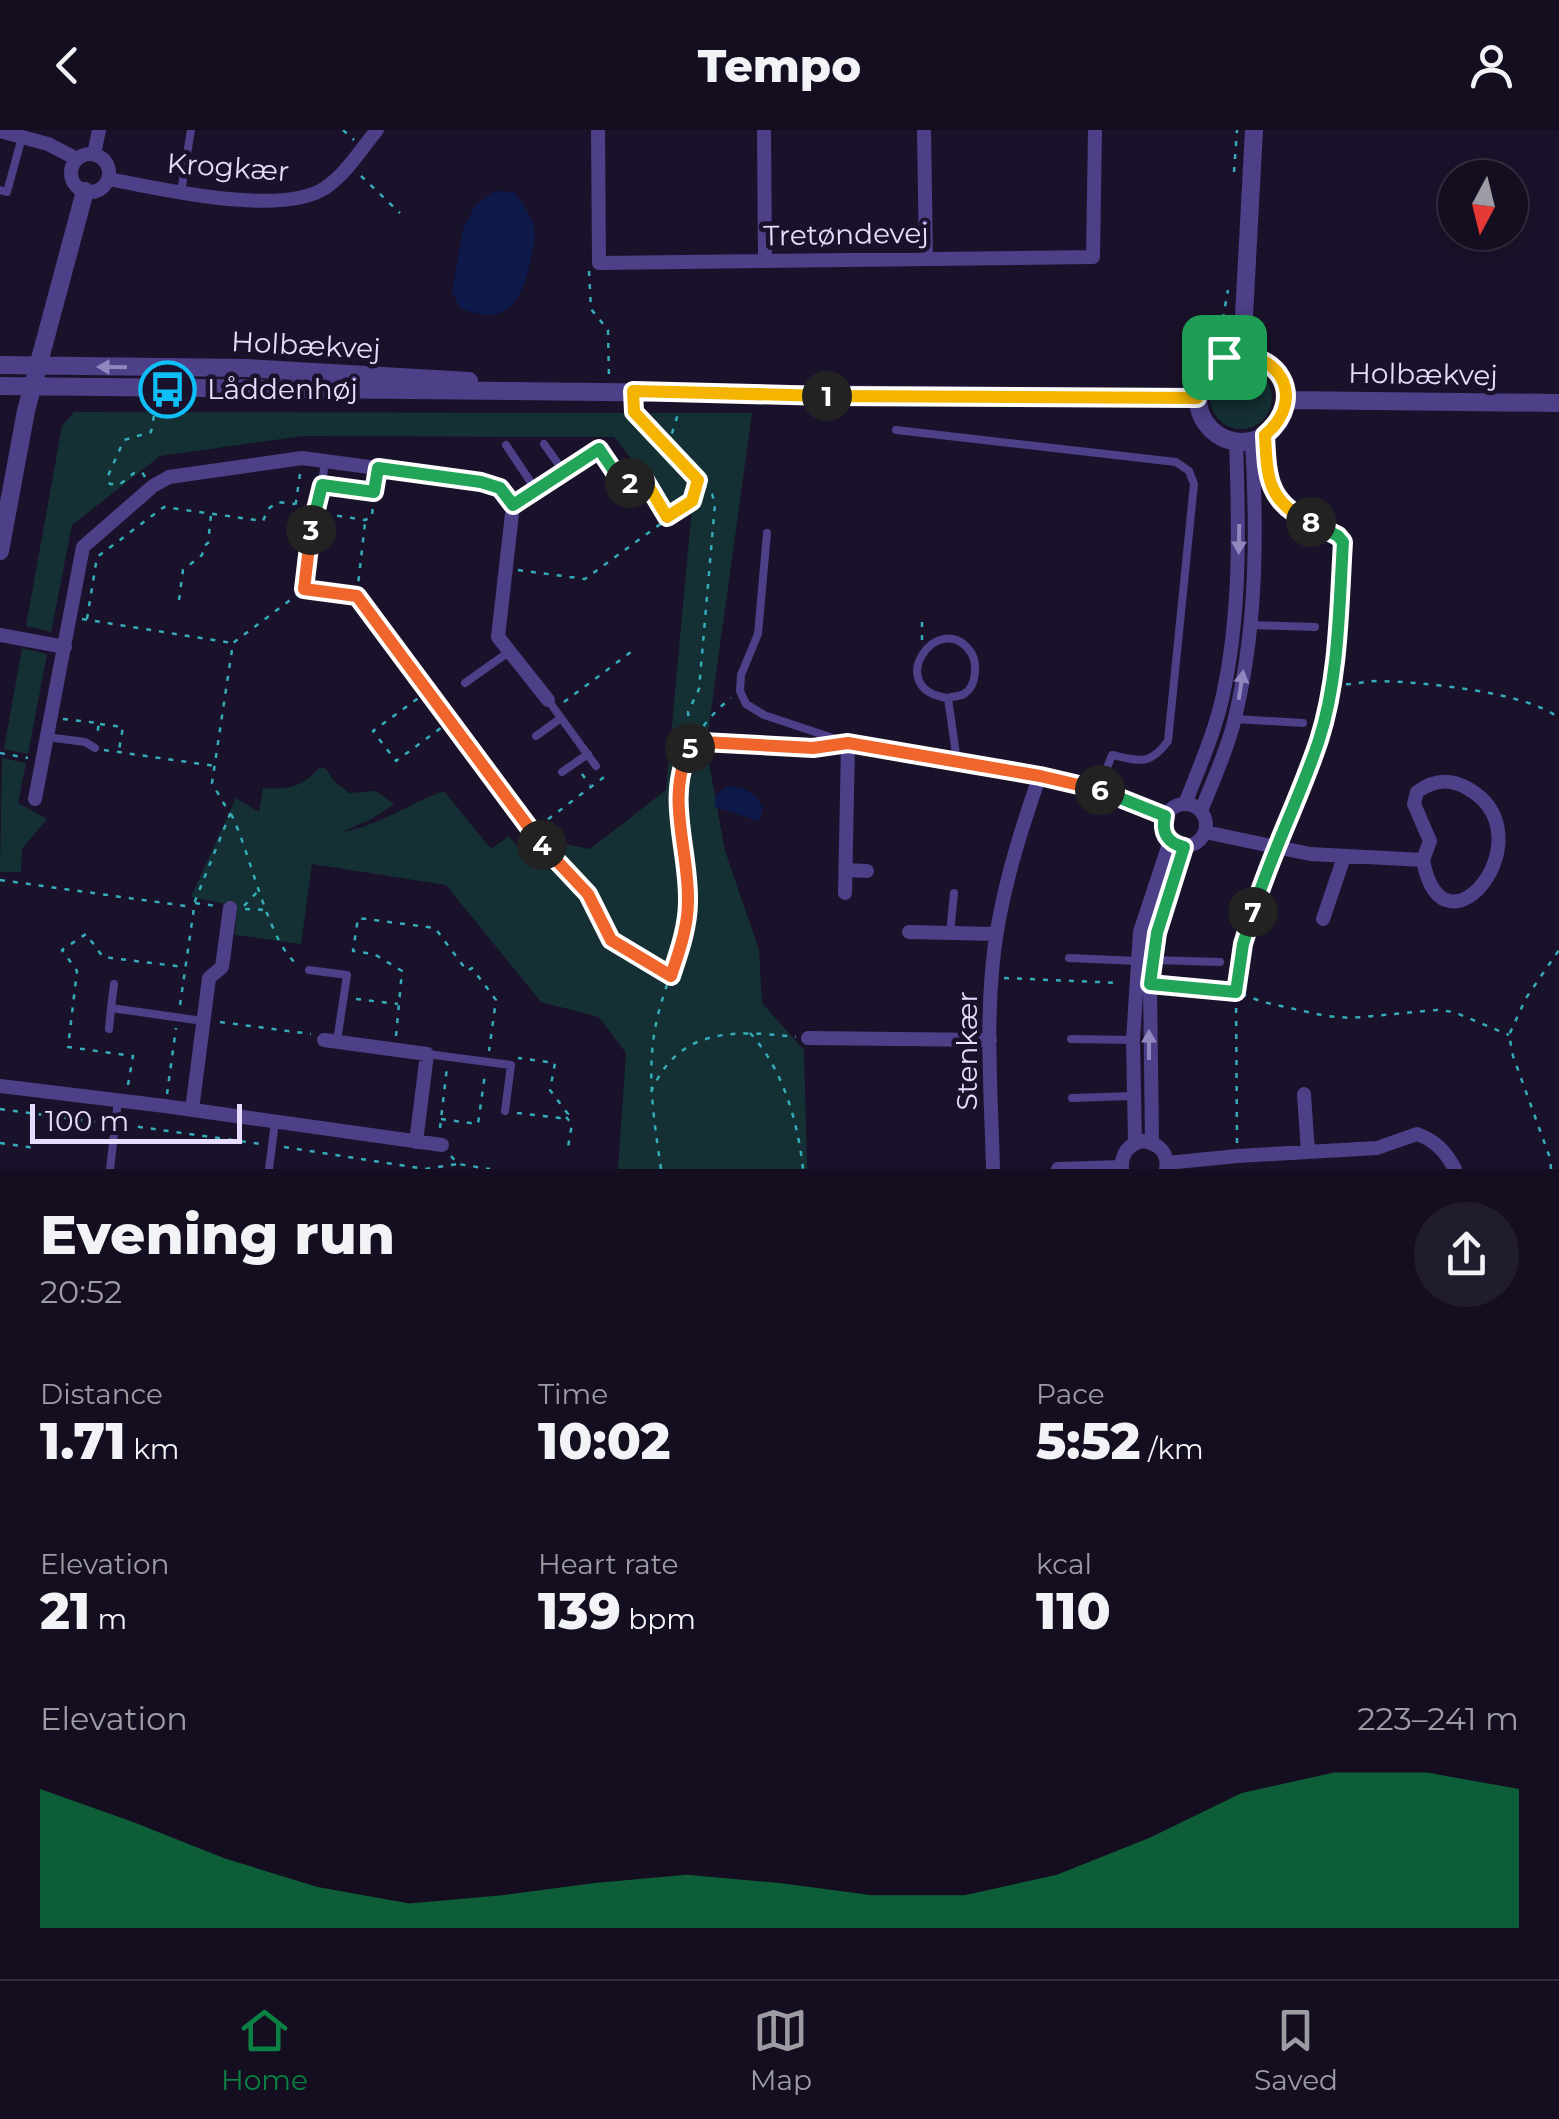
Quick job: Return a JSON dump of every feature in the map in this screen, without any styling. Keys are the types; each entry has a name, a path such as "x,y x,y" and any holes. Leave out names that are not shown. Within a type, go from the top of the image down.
{"street":[{"path":"94,154 99,130"},
{"name":"Krogkær","path":"109,179 182,192 288,200 323,190 377,130"},
{"name":"Tretøndevej","path":"598,130 598,263 1093,256 1094,130"},
{"path":"764,130 765,260"},
{"path":"924,130 926,258"},
{"path":"1233,355 1254,130"},
{"path":"11,133 48,144 77,159 94,154"},
{"path":"77,159 72,178 85,191 100,190 109,179 109,166 94,154"},
{"path":"0,551 33,387 85,191"},
{"path":"1233,355 1269,362 1279,373 1286,400 1276,426 1244,441 1221,437 1209,428 1200,414 1197,398 1204,373 1233,355"},
{"name":"Holbækvej","path":"0,365 245,368 609,391"},
{"name":"Holbækvej","path":"0,386 1197,398"},
{"name":"Holbækvej","path":"1286,400 1559,403"},
{"path":"1200,810 1235,719 1251,625 1257,534 1244,441"},
{"path":"1185,804 1222,698 1234,632 1244,441"},
{"path":"35,798 84,547 152,486 168,477 302,458 481,482 500,488 513,505 498,637 551,705"},
{"path":"0,635 65,646"},
{"path":"845,893 848,743 1040,776 1098,790 1165,816"},
{"name":"Stenkær","path":"994,1169 990,1040 996,934 1008,874 1040,776"},
{"path":"1445,781 1479,795 1496,828 1495,865 1487,883 1475,895 1458,901 1446,898 1434,890 1423,860 1430,841 1414,804 1417,792 1429,783 1445,781"},
{"path":"1176,805 1200,810 1206,824 1200,840 1176,844 1165,834 1165,816 1176,805"},
{"path":"1205,832 1277,850 1423,860"},
{"path":"1135,1143 1132,1040 1142,984 1154,960 1176,844"},
{"path":"1176,844 1152,890 1137,960 1142,984 1152,1142 1165,1154 1166,1166 1237,1156 1376,1148 1417,1134 1433,1140 1455,1169"},
{"path":"1323,918 1344,857"},
{"path":"846,870 867,871"},
{"path":"192,1110 208,978 222,968 233,908"},
{"path":"909,932 996,934"},
{"path":"808,1038 990,1040"},
{"path":"331,1040 427,1054 416,1142"},
{"path":"0,1086 440,1145"},
{"path":"1304,1094 1308,1152"},
{"path":"1058,1169 1122,1168 1122,1156 1135,1143 1152,1142"}],"lane":[{"path":"182,192 191,130"},
{"path":"0,190 8,192 11,133"},
{"path":"896,430 1176,462 1189,470 1194,484 1168,741 1158,756 1140,761 1112,755 1098,790"},
{"path":"544,444 564,472"},
{"path":"506,445 536,490"},
{"path":"513,505 599,449 617,475"},
{"path":"325,460 322,485 374,492"},
{"path":"767,533 758,634 741,674 740,691 746,704 764,715 848,743"},
{"path":"1251,625 1316,627"},
{"path":"932,642 961,642 972,653 976,666 972,684 964,694 948,698 929,692 919,681 917,665 932,642"},
{"path":"464,682 510,651"},
{"path":"948,698 957,761"},
{"path":"551,705 596,766"},
{"path":"536,736 561,718"},
{"path":"1235,719 1304,723"},
{"path":"47,737 86,742 95,748"},
{"path":"562,772 588,754"},
{"path":"950,933 954,893"},
{"path":"1069,958 1137,960"},
{"path":"1154,960 1220,962"},
{"path":"309,970 347,975 331,1040"},
{"path":"109,1029 114,984"},
{"path":"111,1008 203,1021"},
{"path":"1071,1039 1132,1040"},
{"path":"427,1054 511,1065 505,1111"},
{"path":"1072,1098 1133,1096"},
{"path":"110,1169 118,1100"},
{"path":"268,1169 275,1122"}],"path":[{"path":"1235,169 1236,130"},
{"path":"349,164 400,213"},
{"path":"1229,288 1219,340 1233,355"},
{"path":"152,486 142,472 119,485 110,484 107,478 124,440 152,432 157,389"},
{"path":"633,391 634,412 712,494 715,504 699,688 688,712 687,725 695,738 703,742 813,748 848,743"},
{"path":"667,448 678,414"},
{"path":"302,458 295,509 365,520 372,516 374,492"},
{"path":"617,475 620,471 628,482 645,480 667,517"},
{"path":"506,569 585,579 692,501 698,480"},
{"path":"1237,1156 1236,992 1243,944 1320,736 1338,628 1343,542 1302,518 1276,496 1268,483"},
{"path":"309,970 290,957 230,814 212,784 233,644 304,589 314,512 322,485"},
{"path":"87,620 97,556 164,507 263,521 268,509 278,502 296,504"},
{"path":"179,600 183,570 202,556 208,544 212,514"},
{"path":"365,520 357,596 543,846 588,894 611,940 671,976"},
{"path":"304,589 357,596"},
{"path":"70,617 233,644"},
{"path":"922,617 920,638 928,646"},
{"path":"551,705 635,649"},
{"path":"1330,682 1345,686 1376,681 1497,694 1528,701 1559,718"},
{"path":"428,691 373,731 396,761 450,722"},
{"path":"661,1169 650,1094 656,1020 680,950 688,900 678,782 695,738 740,691"},
{"path":"52,717 123,727 119,752"},
{"path":"99,724 95,748 216,766"},
{"path":"0,753 42,761"},
{"path":"582,774 591,786"},
{"path":"543,846 559,835 547,820 608,774"},
{"path":"165,1106 194,908 230,814"},
{"path":"0,880 194,908"},
{"path":"233,908 247,904 260,889"},
{"path":"347,975 358,918 434,928 467,971 472,968 496,1000 478,1124 441,1118"},
{"path":"1551,1169 1508,1035 1526,998 1559,950"},
{"path":"353,951 374,954 402,971 394,1049"},
{"path":"992,978 1236,992 1263,1002 1351,1018 1437,1010 1454,1012 1508,1035"},
{"path":"344,997 399,1005"},
{"path":"203,1021 331,1040"},
{"path":"650,1094 661,1068 692,1044 717,1036 750,1033 808,1038"},
{"path":"750,1033 779,1076 803,1169"},
{"path":"448,1057 440,1145 458,1164"},
{"path":"480,1108 560,1118 568,1114 550,1090 555,1062 512,1057 511,1065"},
{"path":"0,1109 426,1168 458,1164 490,1169"},
{"path":"565,1116 572,1124 567,1153"},
{"path":"0,1143 35,1148"}],"green space":[{"path":"1241,367 1263,376 1272,398 1263,420 1241,429 1219,420 1210,398 1219,376"},
{"path":"74,412 752,413 706,747 725,851 759,950 762,1003 804,1050 807,1169 618,1169 626,1053 599,1017 541,1002 446,885 312,864 301,944 235,935 237,906 191,897 236,798 259,812 263,788 294,786 320,767 349,793 376,791 394,804 341,832 368,825 444,791 491,849 509,836 530,863 561,843 590,849 666,790 693,496 673,510 614,437 303,436 160,456 72,525 51,632 26,626 62,426"},
{"path":"22,648 47,654 28,754 4,749"},
{"path":"2,758 26,763 18,803 47,819 22,849 21,872 0,872"}],"water":[{"path":"495,191 514,192 530,217 535,238 518,296 504,311 486,315 460,308 452,292 463,229 476,204"},
{"path":"727,786 744,789 757,799 763,809 759,821 715,807 716,795"}],"place":[{"name":"Låddenhøj","path":"168,389"}],"route":[{"path":"1242,353 1256,356 1279,373 1286,400 1276,426 1265,435 1268,483 1276,496 1302,518 1343,542 1338,628 1320,736 1258,896 1243,944 1236,992 1150,984 1157,933 1184,847 1165,834 1165,816 1098,790 1040,776 848,743 813,748 703,742 695,738 678,782 688,900 680,950 671,976 611,940 588,894 543,846 357,596 304,589 314,512 322,485 374,492 378,468 481,482 500,488 513,505 599,449 616,474 620,471 628,482 645,480 667,517 674,515 695,497 698,480 634,412 633,391 1197,398 1204,373 1224,357 1242,353"}]}
